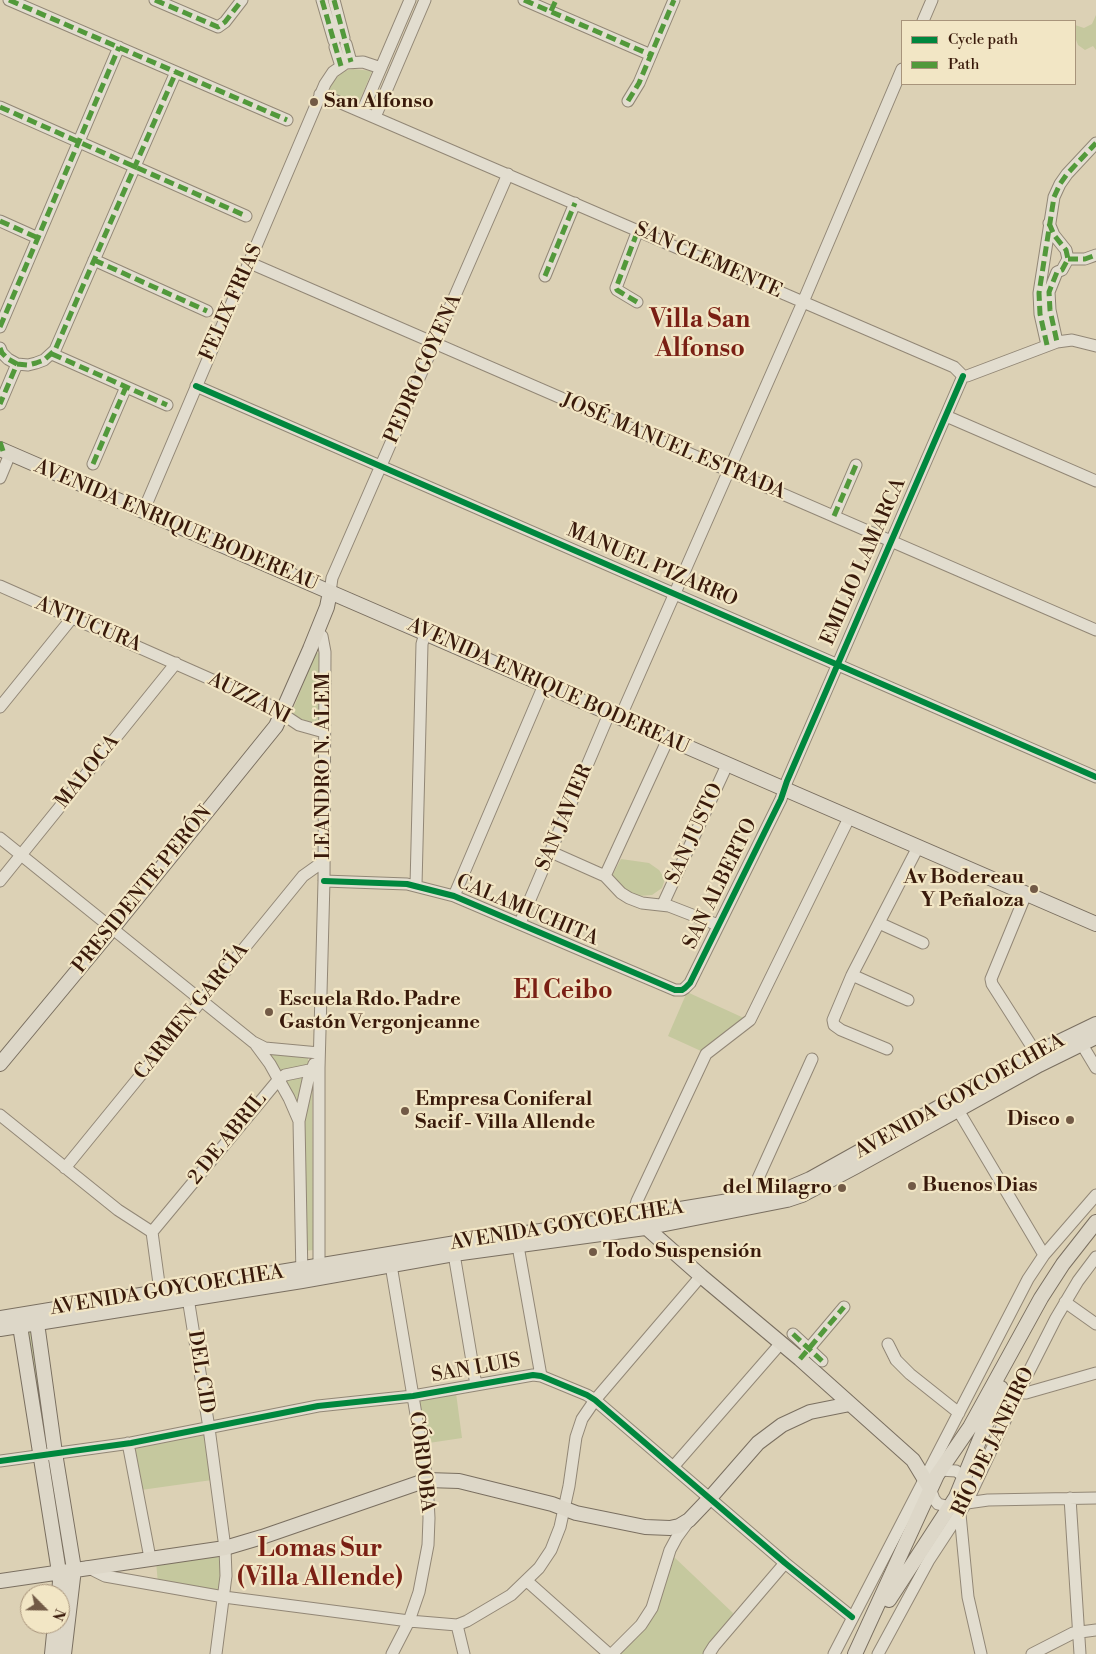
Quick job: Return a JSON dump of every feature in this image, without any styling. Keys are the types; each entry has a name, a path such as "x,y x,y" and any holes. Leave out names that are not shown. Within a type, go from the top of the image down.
{"main road":[{"name":"AVENIDA ENRIQUE BODEREAU","path":"3,449 143,512 1096,924"},
{"name":"PRESIDENTE PERÓN","path":"0,1064 272,731 283,713 317,632 327,607 330,592"},
{"name":"AVENIDA GOYCOECHEA","path":"319,1266 391,1265 454,1254 518,1246 641,1222 782,1191 810,1179 1036,1053 1096,1024"},
{"name":"AVENIDA GOYCOECHEA","path":"0,1318 27,1319 188,1298 302,1275 319,1266 454,1243 641,1222 772,1204 802,1195 1096,1036"},
{"path":"641,1222 701,1276 781,1343 804,1354 850,1404 932,1476"},
{"path":"855,1654 904,1551 932,1476 970,1427 1041,1298 1063,1264 1096,1222"},
{"name":"AVENIDA GOYCOECHEA","path":"0,1329 27,1319 160,1290 302,1275"},
{"path":"861,1654 889,1599 955,1510 965,1478 996,1398 1041,1298"},
{"path":"27,1319 81,1568 64,1654"},
{"path":"27,1319 40,1456 60,1584"},
{"path":"0,1581 225,1548 427,1480 459,1481 576,1512 653,1528 679,1526 689,1520 710,1498 758,1443 782,1425 810,1412 850,1404"},
{"path":"52,1654 54,1634"}],"street":[{"path":"9,0 286,120"},
{"path":"155,0 218,27 225,22 242,0"},
{"path":"322,0 340,42"},
{"path":"334,0 340,42 346,64 364,62 380,68"},
{"path":"362,112 410,0"},
{"path":"375,117 425,0"},
{"path":"524,0 651,55"},
{"path":"551,12 556,0"},
{"path":"628,101 639,83 674,0"},
{"path":"922,20 932,0"},
{"path":"0,327 119,47"},
{"name":"FELIX FRIAS","path":"143,512 320,94 330,76 346,64"},
{"name":"SAN JAVIER","path":"520,923 550,852 675,593 803,302 901,71"},
{"path":"0,348 8,359 17,364 28,365 36,363 52,354 55,350 176,72"},
{"name":"SAN CLEMENTE","path":"320,94 954,367 963,376"},
{"path":"0,107 246,216"},
{"path":"1052,344 1040,314 1039,293 1054,197 1060,184 1096,143"},
{"name":"PEDRO GOYENA","path":"330,592 332,578 508,174"},
{"path":"545,276 576,203"},
{"path":"0,220 38,238"},
{"path":"1049,222 1054,235 1066,250 1068,259 1062,270 1057,272 1051,284 1049,298 1052,344"},
{"path":"637,302 616,288 638,230"},
{"path":"1068,259 1085,259 1096,255"},
{"path":"94,260 207,311"},
{"name":"JOSÉ MANUEL ESTRADA","path":"250,263 1096,630"},
{"path":"1043,263 1050,270 1057,272"},
{"path":"963,376 1052,344 1072,340 1096,346"},
{"path":"52,354 167,405"},
{"path":"0,404 17,364"},
{"name":"EMILIO LAMARCA","path":"784,789 963,376"},
{"name":"MANUEL PIZARRO","path":"196,386 1096,776"},
{"path":"93,464 126,388"},
{"path":"946,416 1096,481"},
{"path":"0,478 3,449"},
{"path":"834,516 856,465"},
{"name":"ANTUCURA","path":"0,586 176,663"},
{"path":"0,707 72,618"},
{"name":"LEANDRO N. ALEM","path":"302,1275 299,1121 308,1080 315,1068 319,1053 324,881 325,652 322,636 317,632"},
{"path":"416,885 422,644 425,633"},
{"name":"AUZZANI","path":"176,663 269,705 299,725 324,732"},
{"name":"MALOCA","path":"0,882 176,663"},
{"path":"454,896 544,685"},
{"path":"605,876 668,739"},
{"name":"SAN JUSTO","path":"663,904 727,765"},
{"name":"SAN ALBERTO","path":"682,990 690,982 781,799 784,789"},
{"path":"641,1222 635,1208 637,1201 706,1054 750,1020 848,818"},
{"path":"0,838 253,1042 265,1048 319,1053"},
{"path":"887,1049 841,1030 834,1025 833,1020 852,975 918,848"},
{"path":"550,852 605,876 621,893 629,898 642,903 663,904 718,925"},
{"name":"CARMEN GARCÍA","path":"65,1168 303,876 324,861"},
{"name":"CALAMUCHITA","path":"324,881 416,885 454,896 675,990 682,990"},
{"path":"1026,894 991,979 992,984 1036,1053"},
{"path":"880,923 923,943"},
{"path":"852,975 908,1000"},
{"name":"LEANDRO N. ALEM","path":"253,1042 279,1079 294,1106 299,1121"},
{"path":"1081,1043 1096,1068"},
{"path":"753,1197 754,1184 812,1059"},
{"name":"LEANDRO N. ALEM","path":"315,1068 319,1266"},
{"name":"2 DE ABRIL","path":"152,1232 279,1079 286,1075 315,1068"},
{"path":"958,1110 1044,1255"},
{"path":"0,1115 118,1210 152,1232 160,1290"},
{"path":"834,1654 852,1617 932,1476 959,1413 1010,1312 1044,1255 1096,1194"},
{"path":"518,1246 541,1376"},
{"path":"302,1254 319,1266"},
{"path":"454,1254 476,1385"},
{"name":"RÍO DE JANEIRO","path":"967,1502 1018,1394 1065,1302 1096,1257"},
{"name":"CÓRDOBA","path":"391,1265 427,1480 428,1545 419,1592 409,1621 392,1654"},
{"path":"81,1568 105,1576 224,1597 409,1621 457,1625 467,1621 511,1595 539,1568 551,1550 560,1527 565,1508 577,1428 595,1400 701,1276"},
{"name":"DEL CID","path":"188,1298 210,1428 225,1548 226,1576 216,1654"},
{"path":"1065,1302 1096,1324"},
{"path":"804,1354 844,1306"},
{"path":"793,1334 804,1354 822,1361"},
{"path":"673,1467 781,1343"},
{"path":"888,1344 896,1360 910,1374 959,1413"},
{"path":"1018,1394 1026,1394 1096,1373"},
{"name":"SAN LUIS","path":"40,1456 128,1443 318,1406 413,1396 533,1375 541,1376 595,1400 785,1563 852,1617"},
{"path":"128,1443 150,1558"},
{"path":"0,1462 40,1456"},
{"path":"932,1476 956,1470 965,1478 977,1496 988,1500"},
{"path":"932,1476 934,1499 938,1504 955,1510"},
{"path":"1070,1498 1080,1654"},
{"path":"955,1510 967,1502 988,1500 1096,1498"},
{"path":"955,1510 968,1597 981,1654"},
{"name":"RÍO DE JANEIRO","path":"878,1654 955,1510"},
{"path":"527,1581 610,1654 641,1625 652,1608 670,1550 676,1537 689,1520"},
{"path":"709,1654 785,1563"},
{"path":"457,1625 464,1654"},
{"path":"1032,1654 1079,1631 1096,1630"}],"green space":[{"path":"1096,15 1096,50 1093,46 1085,50 1078,45 1076,40 1076,25 1084,28 1092,24"},
{"path":"353,69 372,71 358,105 326,92 332,82 344,71"},
{"path":"316,652 320,654 318,726 294,716 292,712"},
{"path":"621,859 649,863 659,870 665,879 662,888 652,895 639,896 626,890 612,876"},
{"path":"687,992 746,1019 718,1037 701,1051 668,1036"},
{"path":"268,1051 308,1054 308,1065 281,1071"},
{"path":"304,1076 298,1102 296,1103 285,1080"},
{"path":"312,1082 313,1250 305,1251 304,1125"},
{"path":"34,1330 53,1452 41,1453 24,1331"},
{"path":"456,1393 462,1438 422,1444 416,1399"},
{"path":"207,1432 212,1480 141,1490 133,1447"},
{"path":"223,1553 223,1594 158,1584 156,1561"},
{"path":"674,1557 733,1613 732,1621 706,1654 618,1654 663,1582"}],"marked path":[{"path":"9,0 287,120"},
{"path":"155,0 218,27 225,22 242,0"},
{"path":"322,0 341,66"},
{"path":"334,0 351,62"},
{"path":"524,0 651,55"},
{"path":"551,11 556,0"},
{"path":"628,101 639,83 674,0"},
{"path":"0,327 119,47"},
{"path":"17,364 28,365 36,363 44,360 55,350 176,72"},
{"path":"0,107 246,216"},
{"path":"1047,345 1040,314 1039,293 1054,197 1067,174 1096,143"},
{"path":"545,276 575,203"},
{"path":"0,221 38,238"},
{"path":"1049,223 1054,235 1066,250 1068,259 1062,270 1057,272 1049,292 1050,310 1057,342"},
{"path":"637,302 616,288 638,230"},
{"path":"1068,259 1085,259 1096,255"},
{"path":"94,260 207,311"},
{"path":"0,348 8,359 17,364 0,404"},
{"path":"52,354 167,405"},
{"path":"93,464 126,387"},
{"path":"0,442 3,451"},
{"path":"834,516 856,465"},
{"path":"800,1359 844,1307"},
{"path":"793,1334 822,1361"}],"cycle path":[{"path":"324,881 407,884 454,896 675,990 685,988 690,983 781,799 787,781 963,376"},
{"path":"196,386 1096,777"},
{"path":"0,1461 131,1443 318,1406 413,1396 533,1375 541,1376 595,1400 785,1563 852,1617"}],"place":[{"name":"San Alfonso","path":"314,102"},
{"name":"Av Bodereau Y Peñaloza","path":"1034,889"},
{"name":"Escuela Rdo. Padre Gastón Vergonjeanne","path":"269,1012"},
{"name":"Empresa Coniferal Sacif - Villa Allende","path":"405,1111"},
{"name":"Disco","path":"1070,1120"},
{"name":"Buenos Dias","path":"912,1186"},
{"name":"del Milagro","path":"842,1188"},
{"name":"Todo Suspensión","path":"593,1252"}],"district":[{"name":"Villa San Alfonso","path":"700,336"},
{"name":"El Ceibo","path":"563,992"},
{"name":"Lomas Sur (Villa Allende)","path":"320,1564"}]}
